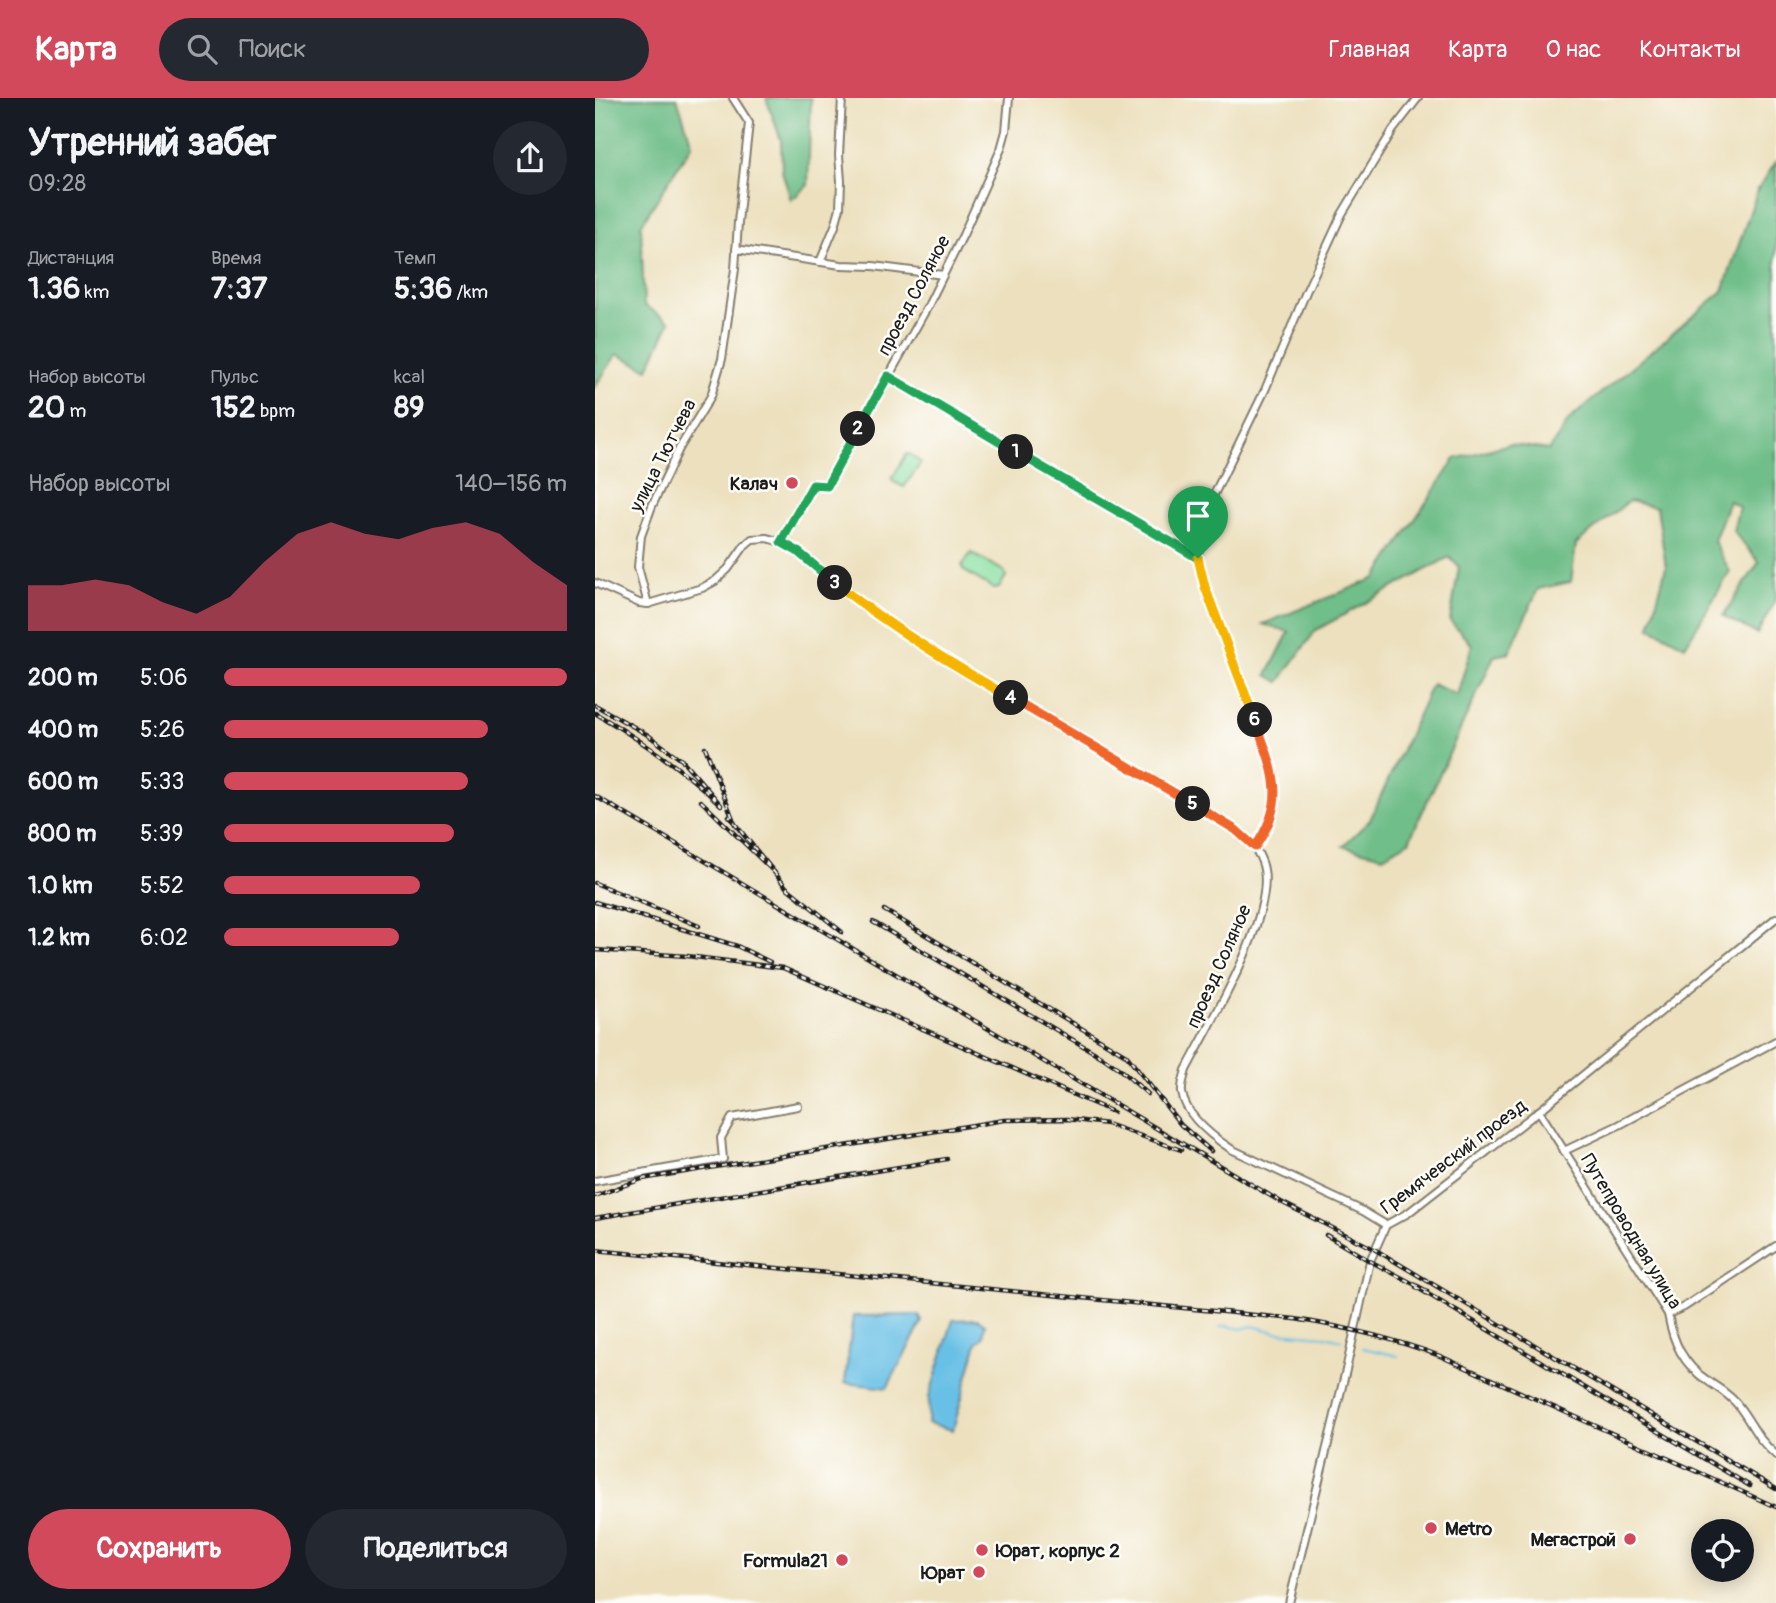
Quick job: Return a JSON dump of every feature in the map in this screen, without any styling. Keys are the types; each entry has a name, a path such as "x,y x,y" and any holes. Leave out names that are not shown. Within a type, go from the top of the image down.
{"street":[{"name":"улица Тютчева","path":"648,604 638,567 641,536 679,449 711,396 717,379 731,296 749,123 733,98"},
{"path":"820,262 840,208 842,98"},
{"name":"проезд Соляное","path":"781,542 813,485 827,486 928,307 993,169 1006,131 1009,98"},
{"path":"595,583 616,594 648,604 702,588 715,581 752,539 767,538 781,542 797,551 877,615 947,662 1213,815 1255,847 1265,833 1274,806 1274,774 1205,587 1198,558 1197,537 1202,519 1270,379 1342,214 1393,130 1417,98"},
{"path":"736,249 820,262 943,275"},
{"path":"888,376 1198,558"},
{"name":"проезд Соляное","path":"1255,847 1265,872 1262,910 1243,957 1186,1070 1182,1094 1198,1120 1214,1138 1231,1149 1363,1211 1386,1225"},
{"name":"Гремячевский проезд","path":"1289,1603 1370,1261 1386,1225 1408,1213 1539,1111 1776,918"},
{"path":"1564,1151 1641,1114 1776,1041"},
{"path":"595,1181 723,1158 721,1138 732,1118 798,1106"},
{"name":"Путепроводная улица","path":"1539,1111 1668,1314 1676,1344 1684,1360 1695,1373 1738,1404 1761,1442 1776,1455"},
{"path":"1668,1314 1684,1307 1776,1246"}],"green space":[{"path":"595,98 677,98 692,144 641,225 644,305 670,322 648,369 617,354 595,387"},
{"path":"766,98 811,98 808,185 791,200 782,171 781,140"},
{"path":"1776,162 1776,599 1757,634 1723,616 1759,562 1733,531 1739,507 1729,501 1714,541 1730,572 1685,646 1650,627 1666,567 1657,507 1629,501 1576,544 1571,582 1538,589 1509,653 1494,656 1409,841 1383,856 1343,846 1370,820 1432,684 1457,695 1472,645 1450,621 1459,567 1449,557 1316,630 1279,682 1267,675 1289,632 1263,624 1376,578 1455,459 1509,444 1549,450 1570,419 1723,291 1758,189"},
{"path":"907,454 921,463 904,487 892,481 892,478"},
{"path":"971,553 1004,571 1006,576 999,588 994,589 963,570 962,566"}],"water":[{"path":"919,1315 922,1322 887,1388 845,1383 853,1316"},
{"path":"978,1319 985,1324 983,1338 977,1342 953,1430 928,1423 929,1397 953,1320"}],"waterway":[{"path":"1220,1327 1241,1329 1252,1326 1276,1332 1342,1340"},
{"path":"1363,1348 1398,1356"}],"railway":[{"path":"595,705 648,735 683,761 721,805 661,756 595,713"},
{"path":"705,747 735,824 729,816"},
{"path":"595,796 1281,1202 1374,1249 1776,1489"},
{"path":"701,801 774,872 735,824"},
{"path":"774,872 786,887 842,932"},
{"path":"595,883 699,926"},
{"path":"595,902 737,946 770,962"},
{"path":"884,910 1126,1055 1181,1125 1211,1151"},
{"path":"873,922 1102,1057 1148,1094"},
{"path":"595,950 687,956 783,968 1113,1112"},
{"path":"595,1196 642,1179 1004,1120 1067,1119 1107,1124 1181,1150"},
{"path":"595,1218 947,1159"},
{"path":"1326,1235 1427,1291"},
{"path":"595,1250 1295,1319 1350,1329 1440,1356 1776,1507"},
{"path":"1416,1287 1750,1486"}],"place":[{"name":"Калач","path":"792,483"},
{"name":"Metro","path":"1431,1528"},
{"name":"Мегастрой","path":"1630,1539"},
{"name":"Юрат, корпус 2","path":"982,1550"},
{"name":"Formula21","path":"842,1560"},
{"name":"Юрат","path":"979,1572"}],"route":[{"path":"888,376 1198,558 1205,587 1274,774 1274,806 1265,833 1255,847 1213,815 947,662 877,615 797,551 781,542 813,485 827,486 888,376"}]}
